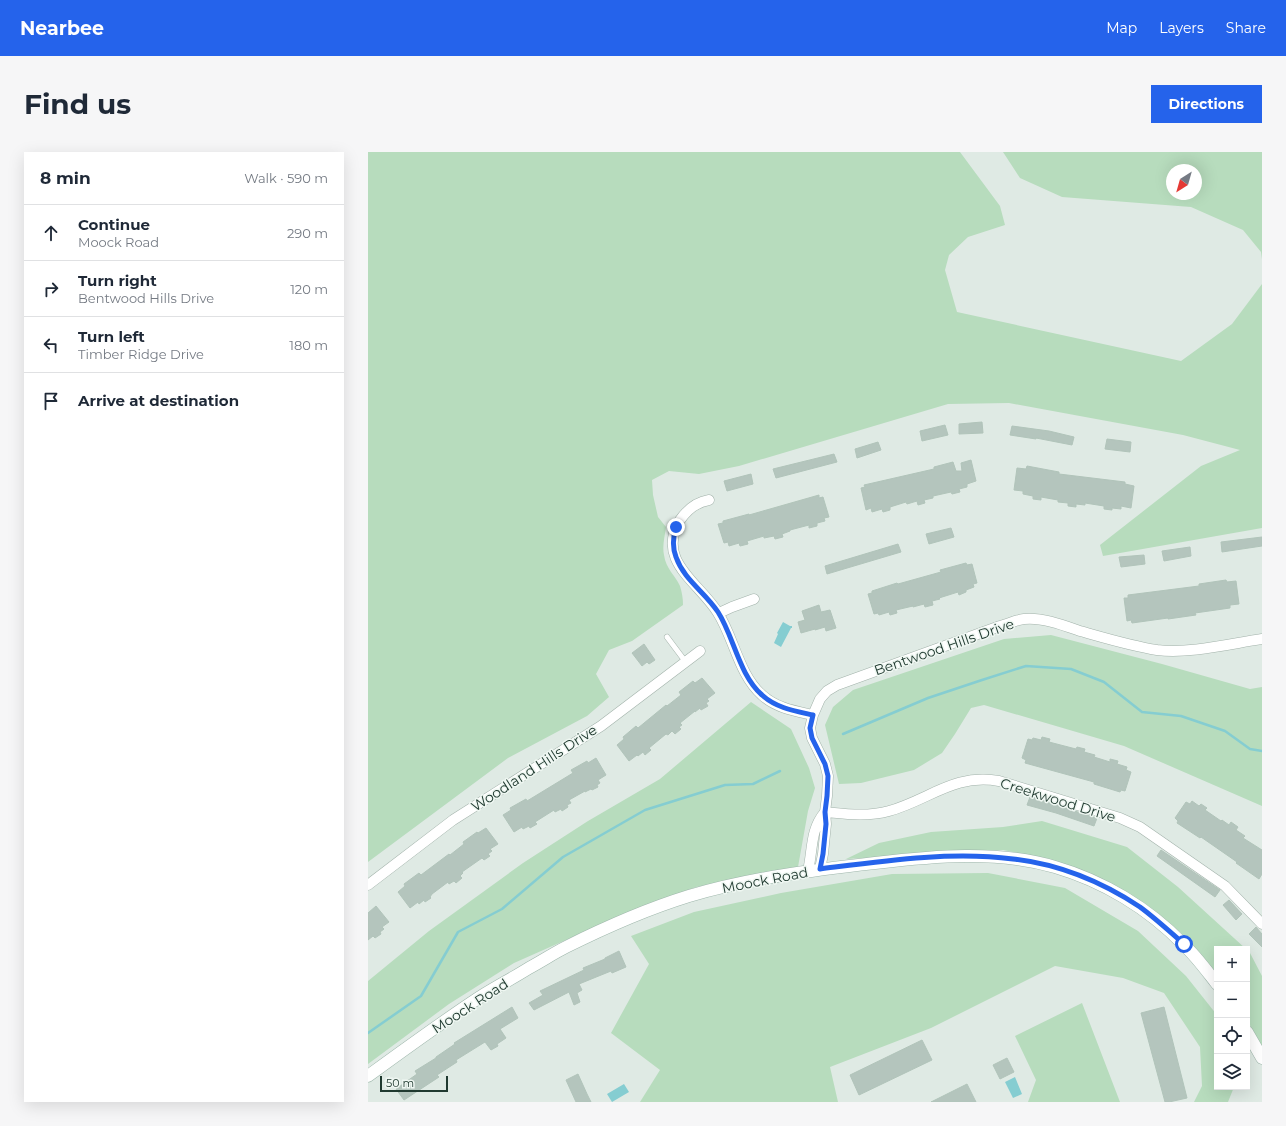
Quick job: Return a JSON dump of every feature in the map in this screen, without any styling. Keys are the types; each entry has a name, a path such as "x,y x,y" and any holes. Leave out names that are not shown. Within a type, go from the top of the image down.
{"main road":[{"name":"Moock Road","path":"368,1076 482,996 564,948 628,919 690,896 761,879 814,870 897,860 963,856 1014,859 1054,867 1092,881 1139,907 1158,921 1184,944 1215,982"},
{"path":"1250,1037 1262,1058"}],"street":[{"path":"709,500 702,501 686,512 675,531 673,548 678,562 686,575 719,613 744,669 754,687 761,695 790,710 813,715"},
{"path":"719,613 754,600"},
{"name":"Bentwood Hills Drive","path":"814,870 823,854 828,776 825,764 812,738 810,728 813,715 820,699 827,690 837,685 1000,626 1024,619 1057,623 1121,642 1158,650 1190,650 1262,639"},
{"name":"Woodland Hills Drive","path":"368,885 453,820 601,726 700,651"},
{"name":"Creekwood Drive","path":"825,812 853,815 887,811 961,782 976,779 999,781 1120,818 1140,827 1225,886 1262,924"}],"lane":[{"path":"667,638 685,662"}],"green space":[{"path":"368,152 960,152 1000,206 1005,225 968,237 949,255 945,270 957,312 1181,361 1232,324 1262,284 1262,528 1103,556 1100,545 1201,466 1240,450 1183,435 1009,403 948,404 739,466 699,474 669,471 652,480 653,495 658,517 666,527 663,548 665,560 680,586 683,605 632,641 609,650 596,674 609,697 587,716 508,758 368,862"},
{"path":"1003,152 1262,152 1262,259 1261,252 1243,230 1191,207 1062,197 1020,178"},
{"path":"1051,635 1250,689 1262,687 1262,806 1124,746 984,705 971,708 942,753 914,770 861,783 839,784 825,725 833,707 853,690 1004,639"},
{"path":"751,702 791,729 809,768 815,788 808,811 798,867 696,887 629,912 514,963 449,1004 368,1064 368,981 429,931 523,863 588,821 660,779"},
{"path":"1042,821 1127,847 1178,887 1243,946 1214,946 1214,972 1180,932 1148,906 1105,880 1047,859 1003,850 846,859 879,843 931,832 1003,827"},
{"path":"988,873 1065,888 1138,931 1186,976 1214,1011 1214,1090 1233,1090 1228,1102 1194,1102 1202,1086 1200,1047 1164,993 1123,978 1055,966 931,1028 830,1067 838,1102 640,1102 660,1070 611,1033 649,964 631,936 694,912 781,893 892,874"},
{"path":"1250,953 1262,976 1262,1046 1250,1025"},
{"path":"1082,1003 1120,1102 1028,1102 1036,1080 1015,1036"}],"water":[{"path":"783,622 792,626 792,628 781,647 774,643"},
{"path":"1015,1077 1022,1094 1013,1098 1005,1082"},
{"path":"624,1084 629,1092 612,1102 607,1094"}],"building":[{"path":"982,422 983,433 959,434 959,424"},
{"path":"945,425 948,435 922,441 920,431"},
{"path":"1012,426 1049,431 1074,437 1072,445 1010,435"},
{"path":"1107,439 1131,442 1130,452 1105,449"},
{"path":"878,442 881,450 857,458 855,449"},
{"path":"834,454 837,462 776,478 773,469"},
{"path":"971,460 976,481 967,484 967,487 959,489 960,492 952,494 951,492 933,496 933,498 924,500 925,503 918,505 917,501 907,504 906,502 890,507 890,510 883,512 882,509 872,512 871,508 866,510 861,488 865,487 864,485 934,469 934,467 953,462 956,471 962,471 961,463"},
{"path":"1027,466 1059,472 1059,474 1125,482 1125,484 1134,486 1131,508 1121,506 1121,509 1112,508 1112,510 1104,509 1104,506 1085,503 1085,505 1076,504 1076,507 1068,506 1068,503 1058,502 1058,500 1041,497 1041,500 1033,499 1033,496 1023,494 1023,491 1014,490 1017,468 1026,469"},
{"path":"751,474 753,484 727,491 724,481"},
{"path":"819,495 819,498 823,497 829,517 824,518 825,521 817,523 817,526 809,528 809,525 790,530 782,534 783,537 775,539 774,536 764,538 764,536 747,541 748,544 740,546 739,543 729,546 728,542 724,543 718,524 723,523 723,521"},
{"path":"951,528 954,537 929,544 926,534"},
{"path":"1262,537 1262,546 1222,552 1221,542"},
{"path":"898,544 901,552 827,574 825,566"},
{"path":"1190,547 1191,556 1164,561 1162,551"},
{"path":"1144,555 1145,564 1121,567 1119,557"},
{"path":"966,563 967,565 972,564 977,583 973,584 974,587 966,590 966,592 959,595 958,592 939,598 940,599 932,601 933,605 925,607 924,604 913,606 896,610 897,613 890,615 889,612 879,615 878,613 874,614 868,594 872,593 872,591 941,572 940,570"},
{"path":"1226,580 1227,582 1236,581 1239,604 1230,605 1230,608 1168,619 1132,623 1131,620 1127,621 1124,598 1128,598 1128,595 1199,586 1199,584"},
{"path":"819,605 821,612 830,610 836,628 826,631 825,627 801,633 798,622 805,620 802,611"},
{"path":"644,644 655,660 649,664 647,662 642,666 632,653"},
{"path":"702,678 715,693 707,699 709,701 706,703 708,706 701,710 700,708 695,711 680,723 682,725 679,727 681,729 675,734 672,731 668,735 666,734 649,748 651,750 645,755 643,752 629,761 617,745 624,739 623,737 636,726 638,728 681,695 679,692 693,681 695,683"},
{"path":"1042,737 1050,739 1049,742 1076,749 1077,747 1085,749 1084,752 1095,755 1094,757 1110,762 1110,759 1118,761 1117,764 1127,767 1126,770 1131,772 1125,791 1121,790 1120,792 1094,784 1094,782 1025,763 1026,760 1022,758 1028,739 1032,740 1033,738 1041,740"},
{"path":"596,758 606,775 598,780 600,783 597,785 598,787 585,791 569,800 571,803 562,811 561,809 555,812 554,810 535,822 537,824 530,828 529,826 523,829 522,827 514,832 503,815 511,810 510,808 526,799 527,801 573,773 571,770"},
{"path":"1030,797 1097,818 1094,826 1027,805"},
{"path":"1192,801 1199,806 1201,804 1207,808 1205,810 1221,821 1222,820 1229,825 1231,822 1238,827 1236,830 1245,836 1243,838 1262,850 1262,874 1259,879 1201,837 1200,838 1177,823 1178,821 1175,818 1186,802 1190,804"},
{"path":"486,828 498,844 490,849 492,851 488,854 490,856 484,860 482,858 462,872 463,873 460,876 462,878 456,883 454,881 449,884 448,882 432,894 430,897 431,898 425,902 424,900 419,904 418,902 410,908 398,892 405,886 404,884 419,873 421,875 464,844 463,842 477,832 478,833"},
{"path":"1161,850 1220,890 1215,897 1157,856"},
{"path":"1229,900 1242,914 1236,920 1223,905"},
{"path":"376,906 389,922 382,927 384,929 380,932 381,934 375,938 373,936 368,940 368,913"},
{"path":"1256,927 1262,934 1262,947 1249,934"},
{"path":"619,951 626,967 612,973 611,971 579,984 582,990 577,993 580,1002 574,1005 569,992 534,1010 529,1003 543,995 540,991"},
{"path":"512,1007 518,1018 500,1029 506,1038 497,1044 498,1046 491,1050 485,1042 456,1060 457,1062 437,1075 439,1077 404,1100 396,1089 417,1074 415,1071 436,1058 455,1044 454,1043"},
{"path":"1164,1007 1187,1098 1169,1102 1165,1102 1141,1013"},
{"path":"922,1040 932,1060 859,1095 850,1075"},
{"path":"1007,1058 1014,1072 1000,1079 993,1065"},
{"path":"578,1074 591,1102 576,1102 566,1080"},
{"path":"967,1084 976,1102 931,1102"}],"waterway":[{"path":"843,734 928,698 1026,666 1071,669 1104,682 1142,712 1181,716 1225,731 1250,749 1262,751"},
{"path":"368,1033 421,996 458,932 502,909 563,857 645,810 725,785 753,784 780,771"}],"route":[{"path":"676,527 673,541 675,556 682,570 719,613 754,687 761,695 770,701 790,710 813,715 810,728 812,738 825,764 828,776 825,812 826,824 820,869 897,860 971,856 1014,859 1054,867 1107,888 1139,907 1158,921 1184,944"}]}
